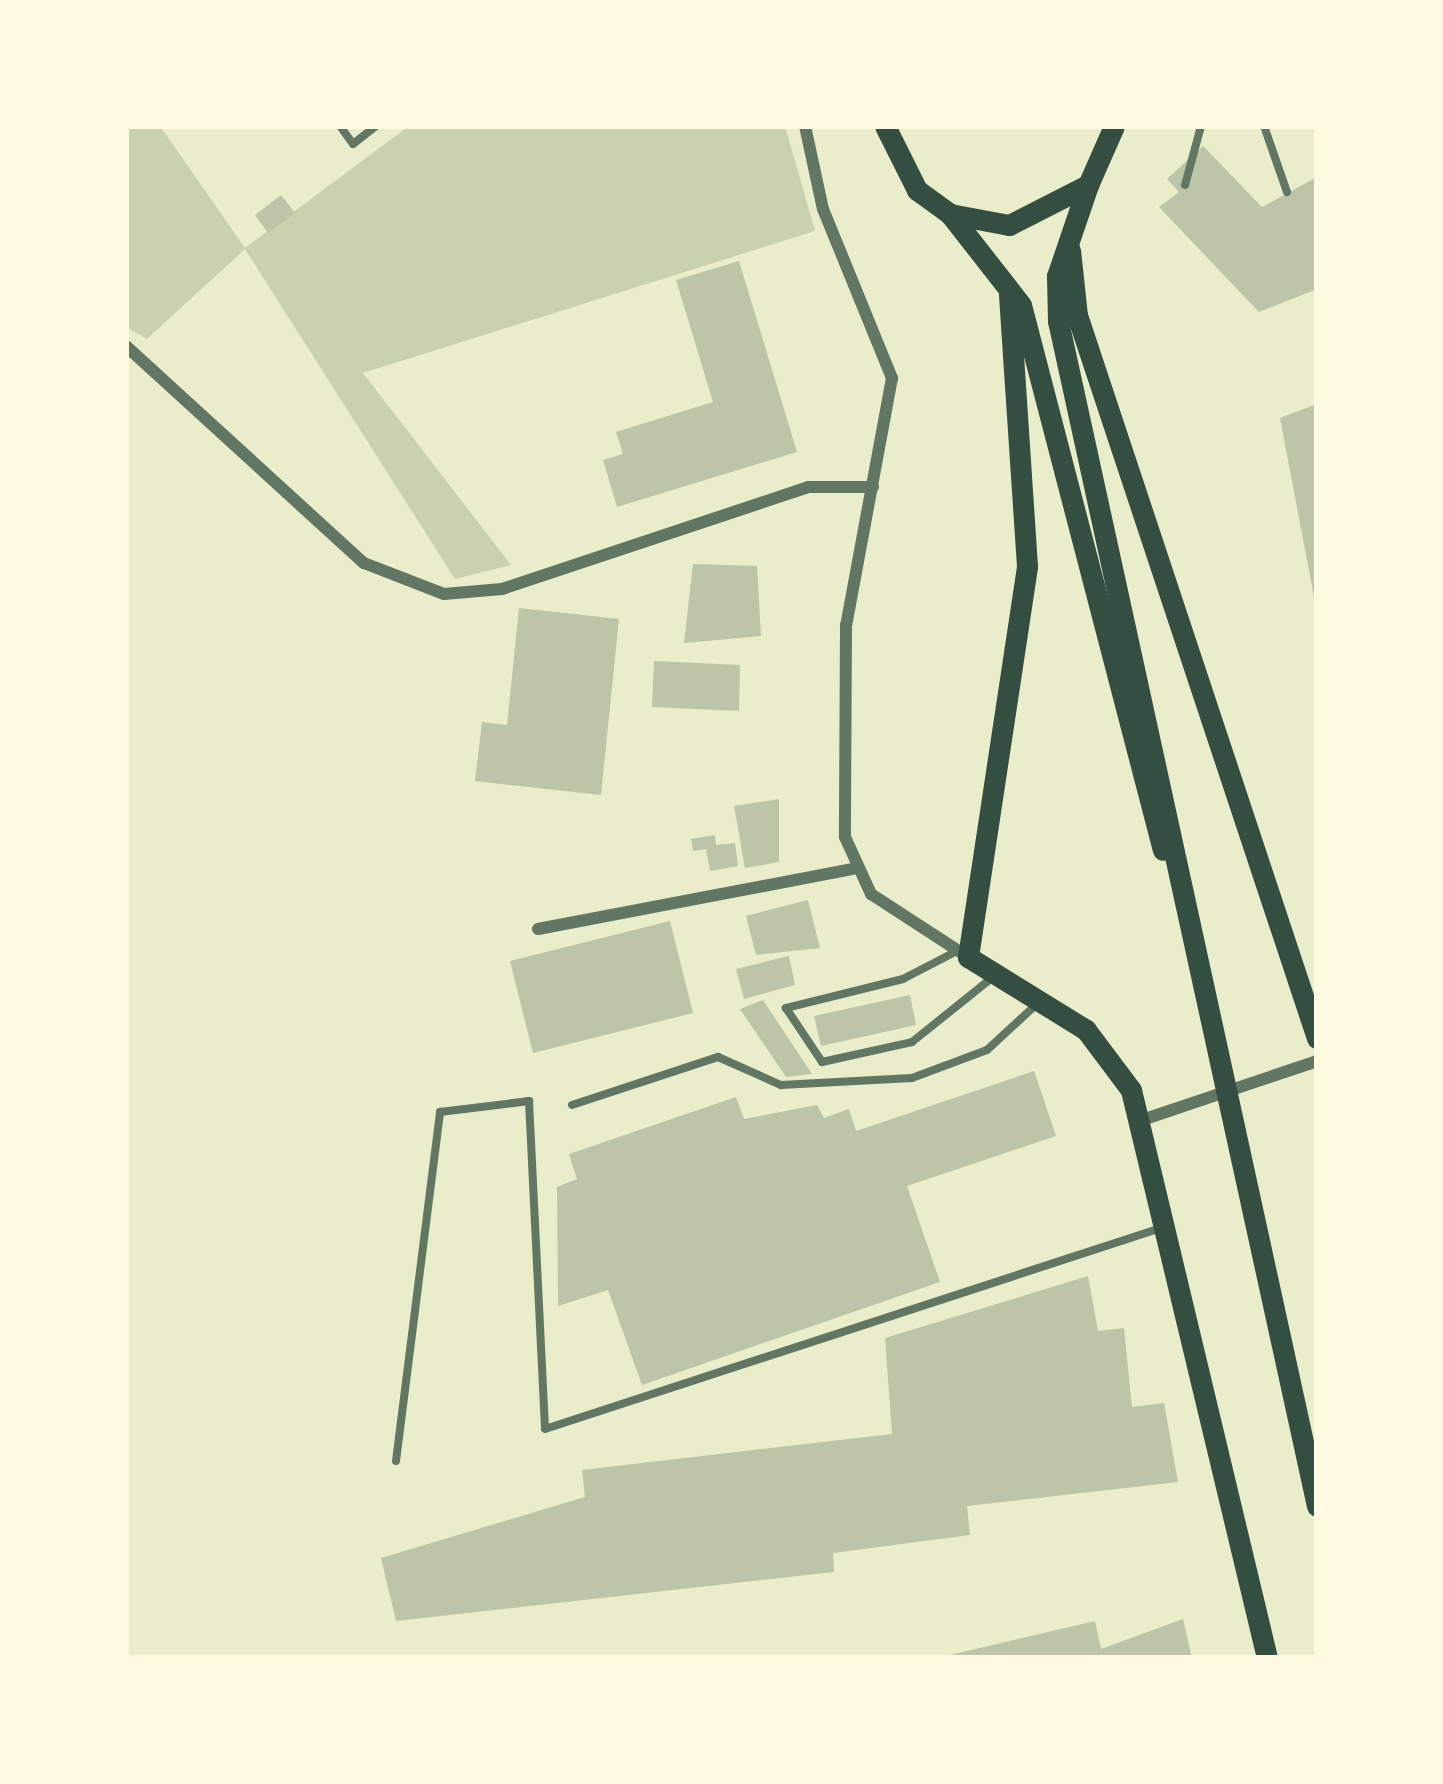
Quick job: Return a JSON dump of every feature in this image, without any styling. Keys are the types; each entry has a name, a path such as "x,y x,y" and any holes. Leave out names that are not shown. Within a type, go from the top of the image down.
{"main road":[{"path":"885,126 917,190 950,214 1007,283 1033,340 1142,791 1179,896"},
{"path":"1114,126 1070,241 1058,321 1179,896 1317,1506"},
{"path":"950,214 1039,219 1088,185"},
{"path":"1070,241 1077,315 1317,1038"},
{"path":"1007,283 1027,566 963,954 1039,1001 1112,1055 1142,1120 1267,1658"}],"street":[{"path":"805,126 823,209 886,344 890,418 873,487 841,680 854,868 887,908 963,954"},
{"path":"126,346 364,563 444,594 502,589 808,488 873,487"},
{"path":"538,929 854,868"},
{"path":"1142,1120 1317,1060"}],"lane":[{"path":"340,126 353,143 376,126"},
{"path":"1185,185 1201,126"},
{"path":"1264,126 1287,192"},
{"path":"963,954 903,979 786,1008 822,1062 912,1042 996,974"},
{"path":"572,1105 718,1057 781,1085 912,1078 987,1050 1039,1001"},
{"path":"396,1462 440,1112 529,1101 545,1429 1168,1226"}],"green space":[{"path":"126,126 160,126 245,248 409,126 785,126 815,231 363,373 511,565 455,579 245,249 147,339 126,327"}],"building":[{"path":"1203,146 1262,207 1317,177 1317,289 1259,312 1159,207 1179,192 1167,179"},
{"path":"281,195 295,213 268,233 255,215"},
{"path":"739,261 797,452 617,507 603,460 623,454 616,432 713,402 676,280"},
{"path":"1317,404 1317,602 1315,602 1280,418"},
{"path":"693,564 757,566 761,636 684,643"},
{"path":"519,608 619,619 601,795 475,781 482,722 507,725"},
{"path":"654,661 740,665 739,711 652,707"},
{"path":"779,799 779,862 745,868 734,806"},
{"path":"715,835 716,845 735,843 738,866 710,871 706,849 693,851 691,839"},
{"path":"808,900 820,948 756,955 746,916"},
{"path":"670,921 693,1013 533,1053 510,961"},
{"path":"789,956 795,985 744,999 736,969"},
{"path":"910,995 916,1025 821,1046 814,1016"},
{"path":"763,1000 812,1074 786,1077 740,1009"},
{"path":"1034,1071 1056,1136 907,1186 940,1282 642,1385 608,1290 558,1306 557,1187 577,1179 569,1154 736,1097 744,1119 817,1105 824,1118 849,1109 856,1131"},
{"path":"1088,1276 1098,1331 1124,1328 1132,1407 1164,1403 1178,1482 967,1506 970,1535 833,1553 834,1572 396,1621 381,1558 585,1497 582,1470 892,1434 885,1338"},
{"path":"1183,1619 1192,1658 937,1658 1095,1621 1101,1649"}]}
